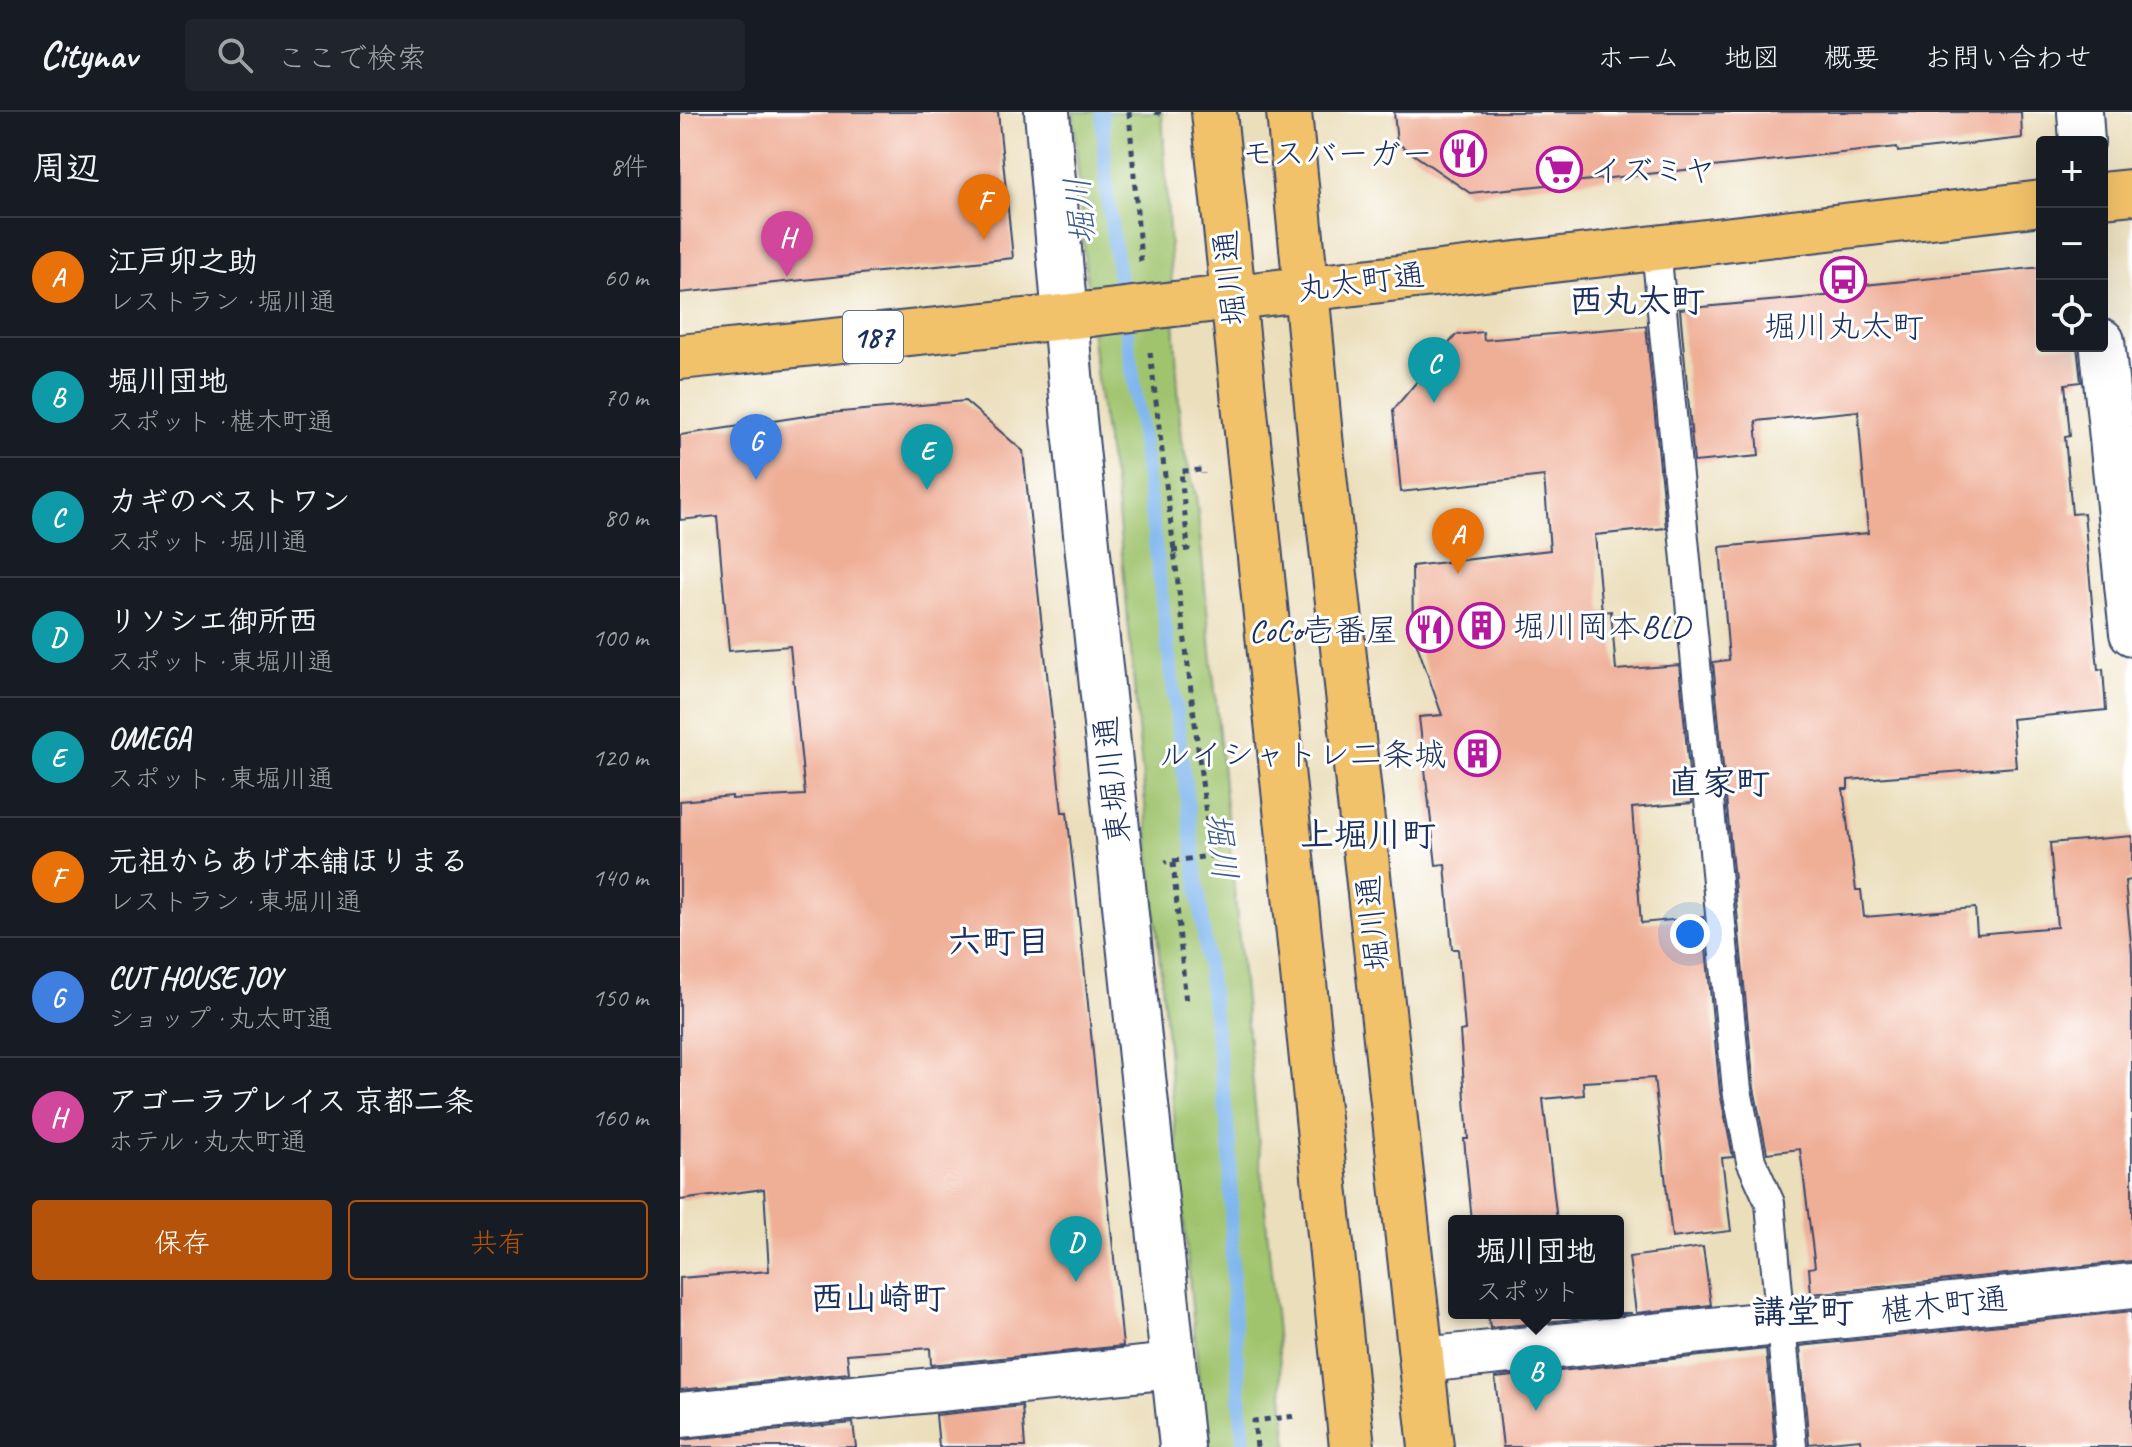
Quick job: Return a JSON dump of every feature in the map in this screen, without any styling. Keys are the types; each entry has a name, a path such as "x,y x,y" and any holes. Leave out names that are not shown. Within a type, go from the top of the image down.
{"main road":[{"name":"堀川通","path":"1289,112 1305,289 1431,1447"},
{"name":"堀川通","path":"1194,113 1232,297 1352,1447"},
{"path":"2108,194 2132,192"},
{"name":"丸太町通","path":"680,357 1078,315 2036,204"}],"street":[{"name":"東堀川通","path":"1047,112 1078,315 1182,1447"},
{"path":"2080,112 2082,136"},
{"path":"2103,352 2132,633"},
{"name":"椹木町通","path":"1423,1360 2132,1286"},
{"path":"680,1415 1173,1366"}],"lane":[{"path":"1656,248 1737,1090 1751,1161 1770,1203 1792,1447"}],"path":[{"path":"1129,112 1134,190"},
{"path":"1155,112 1194,113"},
{"path":"1157,427 1211,856 1173,862"},
{"path":"1172,551 1188,549 1181,471 1203,470"},
{"path":"1257,1447 1254,1421 1296,1416"}],"green space":[{"path":"1073,112 1162,112 1181,440 1196,495 1288,1447 1205,1447 1116,491 1093,350"}],"building":[{"path":"680,112 998,112 1013,258 680,293"},
{"name":"イズミヤ","path":"1394,112 2021,112 2022,138 1898,152 1897,147 1470,193 1397,143"},
{"path":"2036,268 2036,352 2078,352 2081,382 2065,384 2070,436 2065,437 2072,514 2084,513 2098,670 2103,669 2106,710 2012,719 2016,767 1848,780 1848,789 1843,789 1856,890 1861,890 1864,917 1975,908 1977,934 2057,927 2050,843 2132,836 2132,880 2125,881 2132,953 2132,1261 1811,1294 1809,1268 1815,1267 1800,1149 1767,1153 1754,1088 1713,662 1729,660 1720,547 1868,533 1858,411 1756,421 1759,456 1694,462 1680,309 1846,294 1845,287"},
{"path":"1646,326 1666,528 1595,535 1602,612 1611,611 1616,670 1679,665 1692,803 1632,808 1641,923 1703,917 1720,1092 1733,1157 1722,1158 1731,1231 1672,1238 1654,1078 1583,1082 1584,1095 1543,1099 1556,1215 1471,1215 1464,1139 1468,1139 1460,1031 1465,1030 1458,949 1452,949 1445,864 1436,865 1419,717 1442,715 1413,633 1412,566 1550,550 1544,476 1401,492 1393,410 1456,335 1483,332 1484,340"},
{"path":"965,401 1023,451 1062,812 1067,812 1083,955 1123,1346 931,1365 930,1348 847,1354 849,1373 680,1390 680,1278 769,1271 764,1189 680,1200 680,801 732,796 732,799 805,795 790,646 729,651 717,516 680,520 680,435 819,414"},
{"path":"1703,1247 1711,1305 1636,1313 1629,1257"},
{"path":"2132,1311 2132,1447 1861,1447 1860,1439 1809,1444 1800,1346"},
{"path":"1489,1319 1575,1319 1490,1328"},
{"path":"1766,1349 1775,1447 1503,1447 1495,1378"},
{"path":"1022,1406 1025,1447 939,1447 936,1415"},
{"path":"853,1423 856,1447 680,1447 680,1440"}],"waterway":[{"name":"堀川","path":"1102,112 1107,193 1144,455 1230,1144 1233,1306 1244,1447"}],"place":[{"name":"モスバーガー","path":"1464,153"},
{"name":"イズミヤ","path":"1559,170"},
{"name":"元祖からあげ本舗ほりまる","path":"984,240"},
{"name":"アゴーラプレイス 京都二条","path":"787,277"},
{"name":"堀川丸太町","path":"1844,279"},
{"name":"カギのベストワン","path":"1434,403"},
{"name":"CUT HOUSE JOY","path":"756,480"},
{"name":"OMEGA","path":"927,490"},
{"name":"江戸卯之助","path":"1458,574"},
{"name":"堀川岡本BLD","path":"1482,626"},
{"name":"CoCo壱番屋","path":"1429,630"},
{"name":"ルイシャトレ二条城","path":"1477,754"},
{"name":"リソシエ御所西","path":"1076,1282"},
{"name":"堀川団地","path":"1536,1411"}],"district":[{"name":"西丸太町","path":"1637,300"},
{"name":"直家町","path":"1719,782"},
{"name":"上堀川町","path":"1368,834"},
{"name":"六町目","path":"999,941"},
{"name":"西山崎町","path":"878,1297"},
{"name":"講堂町","path":"1803,1311"}]}
